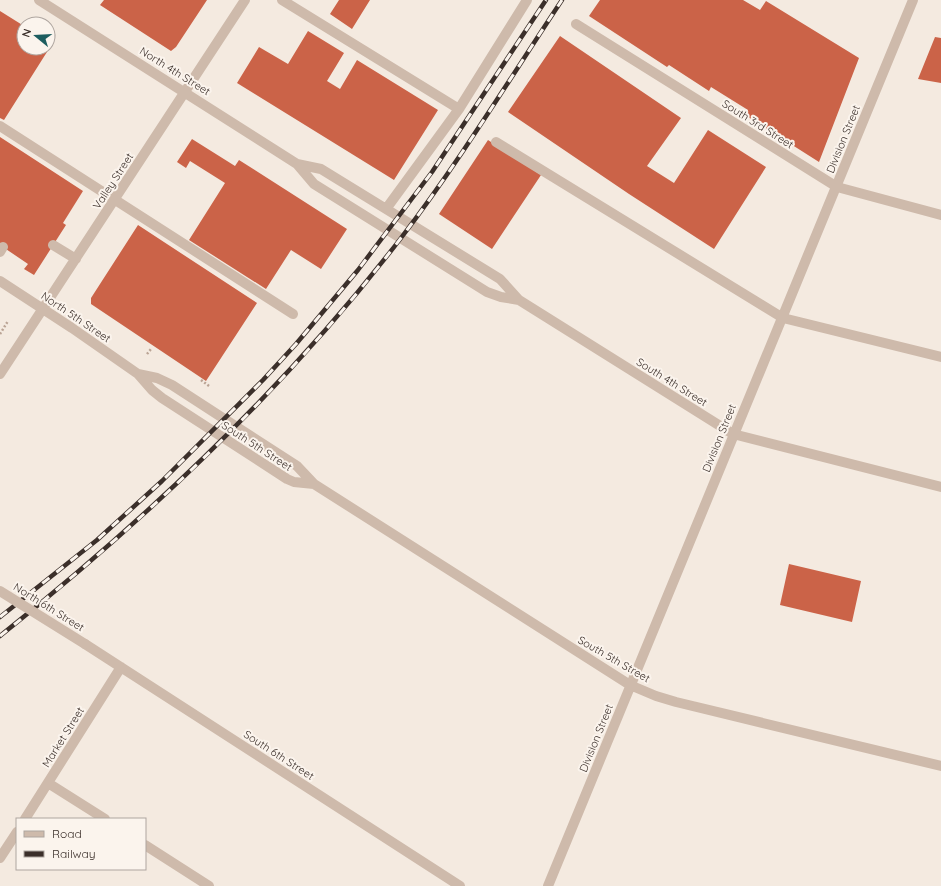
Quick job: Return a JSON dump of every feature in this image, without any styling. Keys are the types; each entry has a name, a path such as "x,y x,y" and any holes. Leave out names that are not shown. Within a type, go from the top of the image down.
{"street":[{"name":"North 4th Street","path":"39,0 186,92 297,164 314,184 389,231"},
{"name":"Valley Street","path":"0,374 116,200 245,0"},
{"path":"282,0 459,110"},
{"path":"386,209 459,110 527,0"},
{"name":"Division Street","path":"548,886 913,0"},
{"name":"South 3rd Street","path":"576,24 837,187 941,215"},
{"path":"0,126 293,314"},
{"path":"496,142 782,318 941,357"},
{"name":"North 4th Street","path":"297,164 321,168 412,224"},
{"name":"South 4th Street","path":"412,224 500,279 519,300 733,434 941,487"},
{"name":"South 4th Street","path":"389,231 487,292 502,297 519,300"},
{"path":"54,245 76,259"},
{"name":"North 5th Street","path":"0,281 138,374 156,394 211,431"},
{"name":"North 5th Street","path":"138,374 157,378 172,385 237,426"},
{"name":"South 5th Street","path":"237,426 301,468 314,484 630,685 658,697 676,702 941,766"},
{"name":"South 5th Street","path":"211,431 287,479 294,482 314,484"},
{"name":"North 6th Street","path":"0,590 85,644"},
{"name":"South 6th Street","path":"85,644 460,886"},
{"name":"Market Street","path":"26,818 121,667"},
{"path":"48,783 103,818"},
{"path":"0,858 16,834"},
{"path":"146,846 209,886"}],"path":[{"path":"0,334 8,321"},
{"path":"147,354 151,348"},
{"path":"201,380 209,386"}],"building":[{"path":"104,0 207,0 176,47 171,51 100,5"},
{"path":"339,0 370,0 352,29 330,14"},
{"path":"600,0 743,0 760,10 766,1 859,58 819,162 745,115 748,110 711,87 709,91 669,65 667,67 589,16"},
{"path":"0,11 16,21 16,56 44,56 4,120 0,118"},
{"path":"308,31 344,53 327,81 340,89 357,60 438,110 394,180 237,83 259,47 288,64"},
{"path":"560,36 681,118 647,166 674,183 708,130 766,167 714,249 629,194 508,112"},
{"path":"935,37 941,38 941,83 918,79"},
{"path":"0,137 83,191 63,223 66,225 34,275 24,269 28,264 0,245"},
{"path":"192,139 235,166 239,160 347,229 321,269 291,250 266,289 189,240 225,183 190,161 186,168 177,162"},
{"path":"488,140 541,175 492,249 439,214"},
{"path":"138,225 257,303 206,381 91,304 91,298"},
{"path":"789,564 861,581 852,622 780,605"}],"railway":[{"path":"0,617 97,540 162,481 263,380 296,344 358,270 432,172 546,0"},
{"path":"0,636 55,591 162,498 263,399 311,347 401,238 443,180 562,0"}]}
